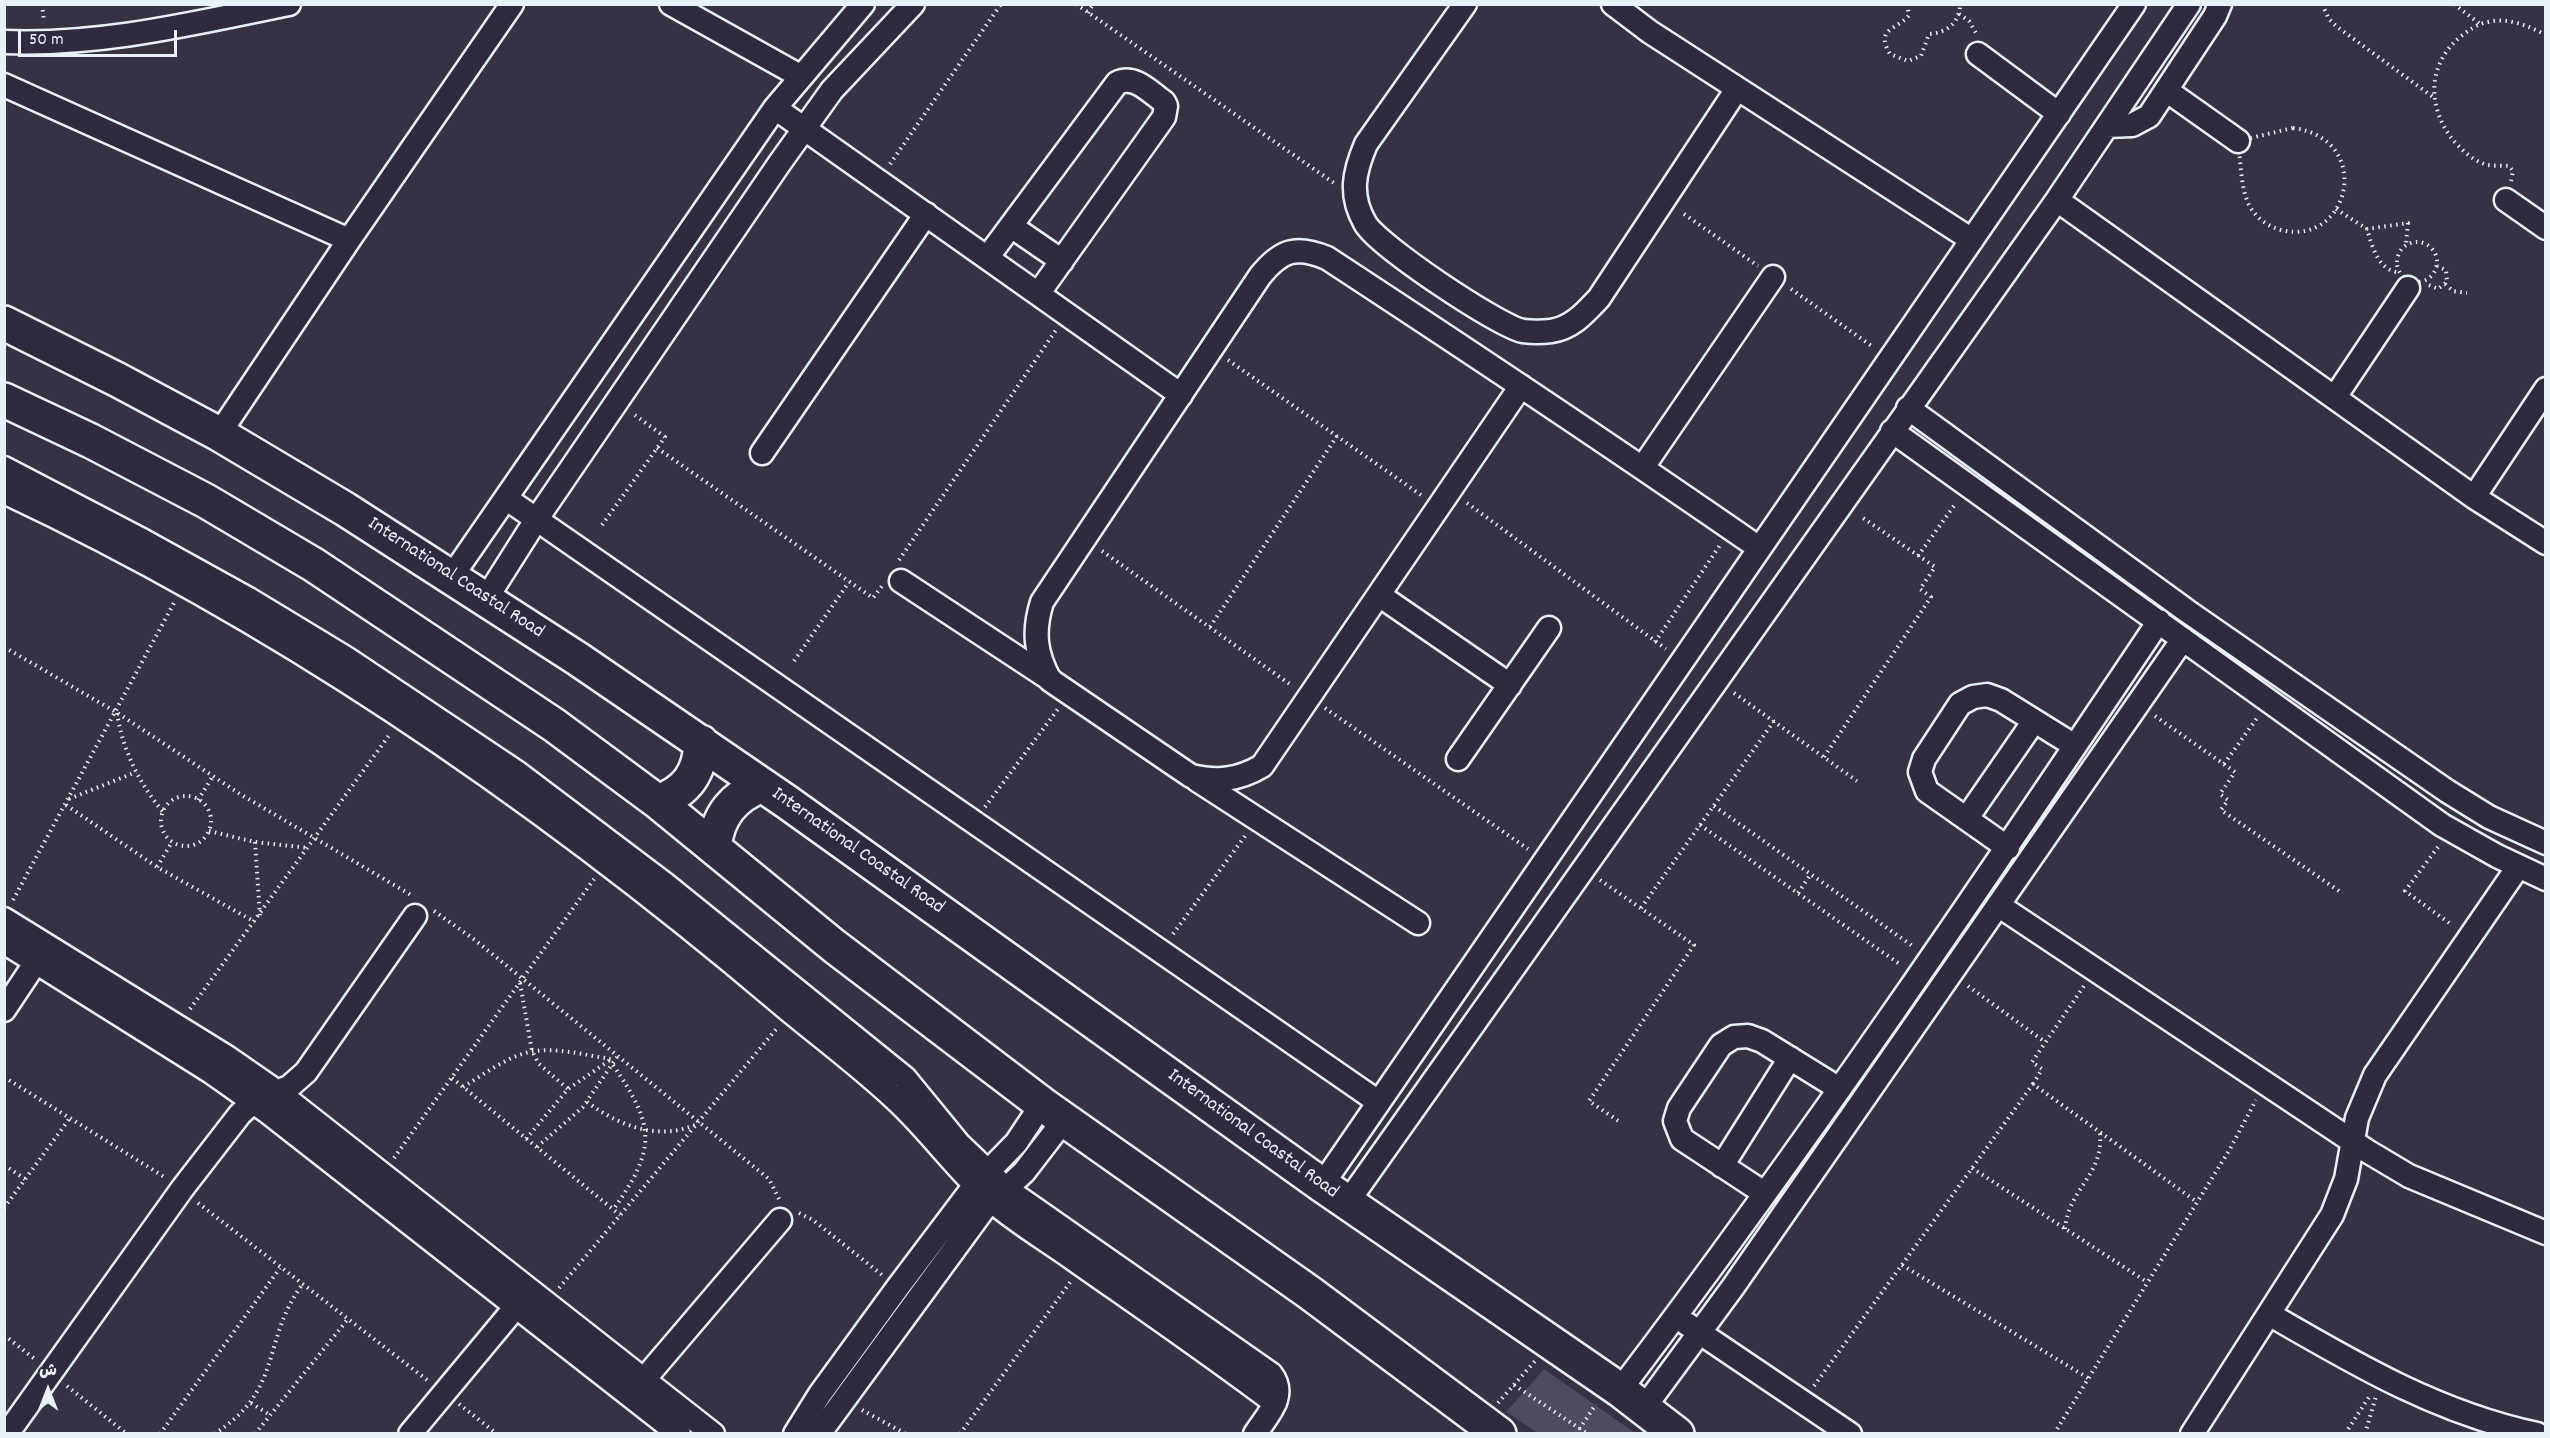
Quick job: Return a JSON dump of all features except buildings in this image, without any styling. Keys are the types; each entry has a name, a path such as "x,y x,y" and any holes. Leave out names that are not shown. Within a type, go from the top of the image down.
{"highway":[{"name":"International Coastal Road","path":"4,323 219,434 452,576 701,742 1334,1194 1624,1394 1677,1434"},
{"path":"4,400 91,441 206,501 314,565 554,725 658,802 834,946 1053,1112 1310,1293 1491,1428"},
{"path":"658,802 674,796 695,774 700,758 701,742"},
{"path":"714,847 716,830 723,814 740,796 762,785"}],"street":[{"path":"4,42 47,43 121,37 289,4"},
{"path":"219,434 348,240 512,4"},
{"path":"671,4 801,76"},
{"path":"452,576 775,108 863,4"},
{"path":"486,599 536,520 832,90 913,4"},
{"path":"1465,4 1366,144 1355,170 1355,198 1365,224 1385,244 1496,319 1523,331 1552,331 1579,320 1599,298 1737,89"},
{"path":"1613,4 1650,32 1972,240"},
{"path":"1334,1194 1377,1101 2134,4"},
{"path":"1334,1194 1583,868 2057,200 2189,4"},
{"path":"2107,126 2124,127 2149,116 2215,16 2220,4"},
{"path":"1978,54 2059,114"},
{"path":"987,258 1117,83 1134,81 1164,102 1167,112 1038,294"},
{"path":"4,85 348,240"},
{"path":"2166,90 2238,141"},
{"path":"775,108 1181,395"},
{"path":"2057,200 2474,497 2546,543"},
{"path":"2506,200 2546,228"},
{"path":"762,453 926,214"},
{"path":"1011,226 1062,261"},
{"path":"1050,680 1040,662 1036,642 1036,621 1042,602 1272,261 1290,252 1309,250 1327,258 1643,467 1759,548"},
{"path":"1643,467 1773,277"},
{"path":"2335,397 2412,280"},
{"path":"1191,776 1209,780 1228,780 1246,775 1262,766 1521,386"},
{"path":"2474,497 2546,389"},
{"path":"1908,408 2187,611 2447,792 2489,817 2546,843"},
{"path":"1892,431 2432,817 2518,867 2546,879"},
{"path":"4,468 144,541 306,634 412,702 554,799 665,884 905,1078 959,1144 981,1179"},
{"path":"4,492 183,586 335,675 401,718 607,862 895,1099 981,1179 1082,1265 1275,1403"},
{"path":"507,499 1377,1101"},
{"path":"893,576 1191,776 1418,924"},
{"path":"1379,595 1510,685"},
{"path":"1624,1394 1675,1317 2008,848 2159,621"},
{"path":"1458,759 1549,628"},
{"path":"1624,1394 1700,1332 2183,639"},
{"path":"2008,848 1928,791 1920,772 1924,759 1960,704 1979,695 1994,697 2075,746"},
{"path":"1967,818 2034,721"},
{"path":"2432,817 2447,792"},
{"path":"2192,1434 2332,1215 2346,1179 2357,1118 2375,1075 2518,867"},
{"path":"1998,905 2352,1142 2409,1176 2546,1233"},
{"path":"8,1434 182,1189 240,1114 253,1102 279,1093 298,1081 312,1065 419,906"},
{"path":"7,913 279,1093 383,1173 637,1387 712,1434"},
{"path":"4,942 211,1072 531,1299 637,1387 679,1434"},
{"path":"4,1010 36,962"},
{"path":"1764,1193 1678,1135 1674,1121 1679,1108 1721,1045 1734,1037 1755,1038 1839,1088"},
{"path":"1722,1166 1790,1058"},
{"path":"795,1434 820,1394 898,1287 981,1179 1053,1112"},
{"path":"819,1434 998,1194 1024,1172 1053,1112"},
{"path":"998,1194 1271,1374 1278,1386 1275,1403 1255,1434"},
{"path":"637,1387 785,1211"},
{"path":"410,1434 444,1392 531,1299"},
{"path":"2269,1314 2381,1378 2434,1403 2503,1426 2536,1434"},
{"path":"1675,1317 1850,1434"}],"path":[{"path":"879,181 1001,4"},
{"path":"1076,4 1329,180 1355,187"},
{"path":"1088,13 1093,4"},
{"path":"1907,4 1909,15 1888,31 1885,43 1890,54 1908,61 1921,56 1929,34 1952,26 1957,19 1960,4"},
{"path":"2322,4 2329,19 2336,26 2434,98"},
{"path":"2454,4 2480,24"},
{"path":"2506,200 2502,190 2513,178 2513,171 2509,166 2482,163 2457,144 2441,121 2434,98 2435,76 2446,51 2463,34 2480,24 2499,21 2516,22 2529,25 2546,35"},
{"path":"2293,128 2317,134 2328,141 2337,151 2345,170 2344,191 2336,209 2321,224 2302,231 2282,230 2264,222 2250,207 2246,197 2238,141 2293,128"},
{"path":"2336,209 2367,229 2408,223 2406,244 2397,258 2412,280"},
{"path":"2367,229 2373,250 2389,271 2434,289 2445,284"},
{"path":"2406,244 2413,241 2429,245 2434,250 2438,266 2448,273 2445,284"},
{"path":"2412,280 2438,266"},
{"path":"2445,284 2453,291 2467,293"},
{"path":"657,448 873,598 893,576 1067,314"},
{"path":"1212,349 1337,436 1444,499 1681,661"},
{"path":"602,525 665,437 617,402"},
{"path":"1209,627 1337,436"},
{"path":"1918,556 1968,485"},
{"path":"1824,757 1931,597 1920,589 1935,567 1841,503"},
{"path":"1655,642 1731,529"},
{"path":"794,661 849,582"},
{"path":"7,913 183,586"},
{"path":"4,647 116,712 213,776 317,838 419,906 521,981 769,1179 785,1211 813,1220 898,1287"},
{"path":"1716,680 1857,781"},
{"path":"974,822 1070,693"},
{"path":"2224,764 2269,700"},
{"path":"2138,704 2235,772 2220,794 2228,800 2221,810 2343,893"},
{"path":"116,712 123,743 136,772 163,812 162,829 172,842 186,846 193,845 209,831 211,817 204,804 198,800 178,798 163,812"},
{"path":"177,1027 310,848 401,718"},
{"path":"1641,908 1774,721"},
{"path":"68,799 136,772"},
{"path":"198,800 213,776"},
{"path":"66,805 157,867 255,922"},
{"path":"1714,806 1811,874 1924,968"},
{"path":"1160,951 1257,819"},
{"path":"1700,825 1798,894 1924,968"},
{"path":"2451,830 2405,891 2470,938"},
{"path":"209,831 255,842 310,848"},
{"path":"157,867 172,842"},
{"path":"255,842 260,916"},
{"path":"383,1173 607,862"},
{"path":"1583,868 1694,945 1590,1101 1620,1122"},
{"path":"1798,894 1811,874"},
{"path":"1803,1402 2033,1084 2042,1069 2032,1062 2094,970"},
{"path":"1951,973 2045,1042"},
{"path":"521,981 532,1051 545,1070 568,1089"},
{"path":"531,1299 620,1215 791,1012"},
{"path":"463,1087 510,1059 532,1051 555,1051 611,1059"},
{"path":"526,1139 568,1089 616,1057"},
{"path":"537,1147 569,1122 587,1102 613,1065 616,1057"},
{"path":"613,1065 633,1095 646,1130 640,1161 624,1195 613,1210"},
{"path":"4,1077 182,1189 280,1268 496,1434"},
{"path":"452,1078 620,1215"},
{"path":"2054,1434 2230,1149 2264,1083"},
{"path":"2033,1084 2197,1202"},
{"path":"587,1102 609,1117 646,1130 672,1132 698,1123"},
{"path":"4,1208 70,1118"},
{"path":"2065,1229 2070,1204 2096,1167 2100,1155 2100,1132"},
{"path":"4,1165 25,1179"},
{"path":"1972,1168 2147,1282"},
{"path":"960,1434 1082,1265"},
{"path":"1902,1265 2088,1378"},
{"path":"160,1434 280,1268"},
{"path":"214,1434 237,1418 251,1403 269,1368 285,1311 302,1284"},
{"path":"255,1434 348,1319"},
{"path":"1491,1428 1514,1385 1550,1343"},
{"path":"2345,1434 2381,1378"},
{"path":"2365,1434 2381,1378"},
{"path":"1514,1385 1588,1434"},
{"path":"1576,1434 1580,1428 1624,1394"},
{"path":"844,1400 906,1434"},
{"path":"251,1403 270,1415"}],"shaded area":[{"path":"1544,1369 1635,1433 1538,1433 1506,1412"}]}
